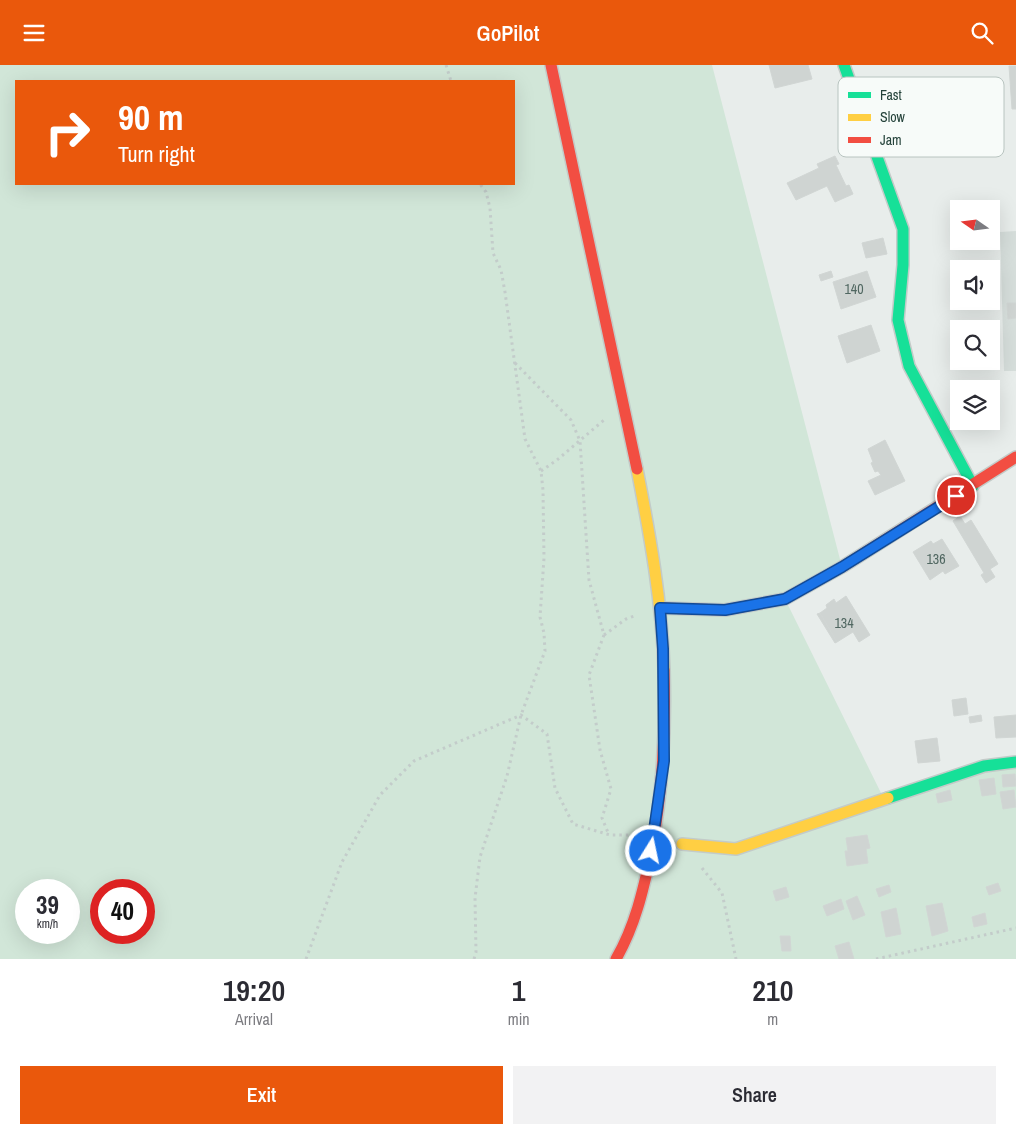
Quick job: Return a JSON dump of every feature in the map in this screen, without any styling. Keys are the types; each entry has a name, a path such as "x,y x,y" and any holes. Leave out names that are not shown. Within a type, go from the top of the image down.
{"street":[{"path":"551,65 624,403 648,528 660,608 663,649 664,761 654,836 645,882 626,942 616,959"},
{"path":"844,65 848,77"},
{"path":"877,157 903,229 903,265 898,320 909,366 973,486"},
{"path":"660,608 725,610 785,599 842,567 973,486 1016,457"},
{"path":"682,844 736,849 984,766 1016,762"}],"path":[{"path":"446,65 451,80"},
{"path":"474,959 476,952 475,898 480,857 507,777 521,715 545,651 544,633 540,617 544,558 541,471 525,439 501,270 493,253 490,208 486,193 481,185"},
{"path":"515,363 571,420 580,441 589,580 604,635"},
{"path":"541,471 557,460 624,403"},
{"path":"610,835 602,819 611,789 600,750 589,675 604,635 626,619 660,608"},
{"path":"521,715 547,734 555,788 573,824 610,835 654,836"},
{"path":"306,959 342,862 380,795 414,761 521,715"},
{"path":"699,865 722,893 736,959"},
{"path":"876,959 1016,927"}],"shaded area":[{"path":"1016,231 1016,371 1004,371 1000,232"}],"green space":[{"path":"0,65 712,65 842,567 785,599 884,799 1016,762 1016,959 0,959"}],"building":[{"path":"769,65 808,65 812,79 775,88"},
{"path":"1009,66 1016,66 1016,109 1012,109"},
{"path":"835,156 839,164 836,165 846,186 849,185 853,194 835,202 827,186 796,200 787,183 819,168 817,164"},
{"path":"883,238 887,254 866,258 862,243"},
{"path":"831,271 833,277 821,281 819,275"},
{"path":"867,271 876,297 841,309 833,282"},
{"path":"1007,303 1016,303 1016,318 1008,319"},
{"path":"871,325 880,351 847,363 838,336"},
{"path":"885,440 905,481 875,495 868,481 881,475 878,471 875,472 868,449"},
{"path":"960,516 965,524 971,520 998,564 990,569 995,577 986,583 981,575 984,573 953,521"},
{"path":"942,539 959,566 945,574 943,571 930,580 913,552 931,541 933,544"},
{"path":"846,596 870,635 859,642 853,632 837,642 820,613 834,599 836,603"},
{"path":"820,613 837,642 835,643 817,614"},
{"path":"966,698 968,714 954,716 952,700"},
{"path":"981,715 982,721 970,723 969,717"},
{"path":"1016,715 1016,737 996,738 994,717"},
{"path":"937,738 940,761 918,763 915,741"},
{"path":"1015,774 1016,786 1003,787 1002,775"},
{"path":"994,778 996,794 982,796 979,780"},
{"path":"950,790 952,800 938,803 936,794"},
{"path":"1014,790 1016,807 1003,809 1000,792"},
{"path":"867,835 870,848 866,849 868,863 847,866 845,851 848,851 846,838"},
{"path":"998,883 1001,891 989,895 986,887"},
{"path":"889,885 891,892 879,897 876,889"},
{"path":"786,887 789,897 776,901 773,891"},
{"path":"857,896 865,915 853,920 846,901"},
{"path":"841,899 844,909 827,916 823,906"},
{"path":"942,903 948,931 932,936 926,906"},
{"path":"896,908 901,934 886,937 881,912"},
{"path":"985,913 987,924 974,927 972,917"},
{"path":"780,936 790,936 791,951 782,951"},
{"path":"849,942 854,959 839,959 835,946"}],"traffic: fast":[{"path":"844,65 848,77"},
{"path":"877,157 903,229 903,265 898,320 909,366 973,486"},
{"path":"888,798 984,766 1016,762"}],"traffic: slow":[{"path":"637,469 655,569 661,619 664,670"},
{"path":"682,844 736,849 888,798"}],"traffic: jam":[{"path":"551,65 637,469"},
{"path":"660,608 725,610 785,599 842,567 1016,457"},
{"path":"616,959 623,947 638,908 655,831 663,762 664,670"}],"route":[{"path":"651,851 664,761 663,649 660,608 725,610 785,599 842,567 956,496"}]}
